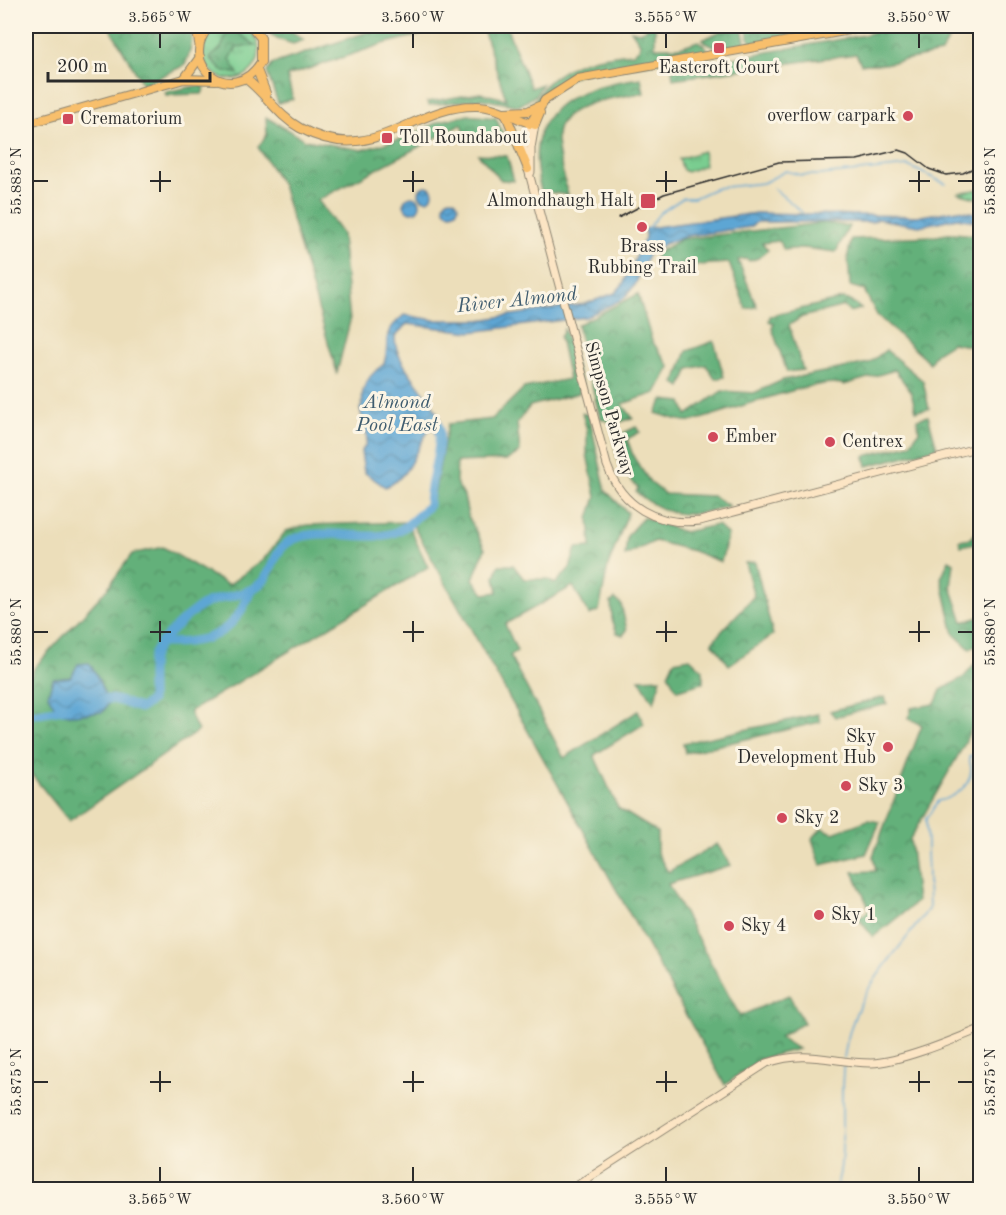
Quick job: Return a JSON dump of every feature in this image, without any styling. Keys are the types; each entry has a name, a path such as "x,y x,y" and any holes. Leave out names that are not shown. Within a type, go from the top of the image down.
{"main road":[{"path":"196,26 200,57 205,69 216,80"},
{"path":"199,44 210,26"},
{"path":"26,124 184,79 231,82 246,79 257,70 261,62 263,47 261,39 251,26"},
{"name":"Simpson Parkway","path":"872,26 578,79 540,105 524,147 529,172 607,465 616,486 628,501 641,511 669,521 684,523 721,516 981,447"},
{"path":"184,79 200,57"},
{"path":"257,70 270,101"},
{"path":"246,79 281,114 299,128 320,137 349,141 381,137 462,106 480,106 533,123"},
{"name":"Simpson Parkway","path":"533,123 549,98"},
{"path":"506,113 528,111 540,105"},
{"path":"506,113 529,172"},
{"path":"570,1190 728,1090 758,1067 796,1056 880,1062 981,1029"}],"green space":[{"path":"225,23 237,23 247,27 255,35 259,51 255,67 247,75 237,79 225,79 215,75 207,67 203,57 203,45 207,35 215,27"},
{"path":"109,26 188,26 192,40 185,65 143,85"},
{"path":"260,26 284,26 304,40 293,44 277,39"},
{"path":"385,26 454,26 383,44 287,76 293,99 278,103 267,72 273,64"},
{"path":"482,26 506,26 531,88 542,84 536,95 519,106 482,99 429,105 427,102 480,93 506,99"},
{"path":"655,26 655,47 680,47 698,41 708,51 667,61 585,72 561,84 531,107 529,105 546,84 576,64 633,53 639,49 640,43 631,30 639,32"},
{"path":"858,26 751,44 746,27"},
{"path":"891,26 956,26 941,53 884,64 861,64 856,54 673,79 672,69 864,35"},
{"path":"967,26 980,26 980,51 973,30"},
{"path":"230,27 255,45 237,47 230,59 238,74 221,70 210,58 221,48"},
{"path":"742,29 746,45 716,47 702,40 721,31"},
{"path":"641,78 644,93 592,103 568,115 560,124 557,142 568,195 541,191 536,163 538,140 545,122 557,107 573,96 593,88"},
{"path":"201,85 205,87 202,94 166,95 165,92"},
{"path":"468,115 496,118 504,137 468,142 462,124 318,200 342,234 350,321 337,373 282,185 258,147 267,135 266,117 305,140 362,150 407,137 440,121"},
{"path":"703,151 705,165 687,172 683,170 679,159"},
{"path":"478,154 507,156 514,181 501,180"},
{"path":"980,189 980,199 957,193"},
{"path":"823,223 849,226 836,252 803,248 784,250 779,241 762,243 768,250 758,258 750,261 738,260 757,307 746,309 729,263 659,265 655,254 681,239"},
{"path":"953,233 976,235 980,238 980,332 970,327 971,346 952,343 936,353 930,363 877,315 864,290 850,286 848,255 851,239 936,236"},
{"path":"638,294 652,341 670,367 656,393 622,404 633,418 614,424 600,418 577,325"},
{"path":"842,299 849,300 861,309 849,312 844,306 802,317 789,325 803,370 787,372 772,328 774,323 769,321 770,316"},
{"path":"564,329 582,385 579,393 530,406 517,423 520,452 507,460 457,462 456,482 464,496 468,516 485,549 473,579 484,594 498,592 495,577 499,565 513,565 524,579 548,579 555,584 570,568 576,548 591,547 589,518 596,497 587,454 587,430 582,413 589,415 606,491 628,513 608,566 599,611 589,615 573,586 505,624 517,651 510,656 564,758 638,711 644,724 594,755 618,808 657,832 657,853 668,872 717,844 731,865 668,884 740,1016 789,995 804,1023 779,1037 798,1049 760,1059 725,1085 412,523 432,505 448,424 492,419 524,388 569,379 560,337"},
{"path":"714,341 724,377 715,379 706,365 689,369 681,387 675,383 687,351"},
{"path":"886,350 923,381 929,409 916,411 911,392 895,370 844,385 833,383 795,390 692,421 679,420 656,413 663,400 682,402 687,415 722,391 754,393 783,380 869,363"},
{"path":"928,416 937,448 867,466 865,456 910,444 919,431 917,419"},
{"path":"636,427 640,432 627,439 634,458 650,482 665,494 713,496 729,506 680,514 659,508 636,492 638,488 620,468 613,438"},
{"path":"643,517 684,532 717,525 728,535 721,562 693,551 655,541 625,556 627,536"},
{"path":"407,522 428,567 189,712 198,731 69,821 28,770 26,771 26,686 35,667 107,589 132,554 163,547 228,585 263,560 286,531 307,525"},
{"path":"980,529 980,542 961,546 959,540 971,538"},
{"path":"949,560 954,563 951,587 963,622 980,617 980,643 970,649 954,634 941,578"},
{"path":"755,562 773,635 729,665 712,642 754,596 745,563"},
{"path":"615,599 621,604 627,630 623,635 617,633 612,619 611,602"},
{"path":"690,658 703,670 703,683 677,690 668,674 674,661"},
{"path":"980,658 980,709 963,747 910,839 917,902 873,937 858,918 870,910 853,872 876,871 873,856 922,725 909,718 911,708 935,704 941,690 964,677"},
{"path":"661,678 654,703 639,679"},
{"path":"885,697 887,704 835,717 830,711"},
{"path":"818,714 820,722 685,753 683,743"},
{"path":"868,820 880,822 866,854 821,865 812,839 822,828 833,833"}],"water":[{"path":"426,186 431,188 433,193 431,198 426,200 421,198 419,193 421,188"},
{"path":"409,196 415,196 420,204 418,210 409,212 404,207 404,201"},
{"path":"451,199 456,201 458,206 456,211 451,213 446,211 444,206 446,201"},
{"name":"Almond Pool East","path":"958,210 980,214 980,222 957,218 919,226 878,219 872,222 757,222 750,227 687,236 664,244 648,255 635,285 623,299 586,317 471,332 407,324 395,336 397,349 409,373 435,408 443,434 436,437 433,426 402,476 385,487 364,472 361,452 365,447 367,437 360,409 363,391 371,376 384,364 388,333 404,315 435,320 479,320 585,304 615,293 623,284 645,238 645,229 648,228 756,213 921,216"},
{"path":"89,663 109,702 103,712 73,715 57,711 48,695 53,679 71,677 78,664"}],"waterway":[{"path":"647,229 660,213 683,198 694,198 716,188 763,183 786,171 801,175 820,175 908,166 946,184"},
{"path":"773,188 802,212"},
{"name":"River Almond","path":"95,701 108,699 141,708 151,701 152,660 162,641 188,616 205,604 257,586 266,578 278,553 294,539 320,534 387,535 411,523 429,505 438,452 438,425"},
{"name":"River Almond","path":"160,643 191,642 216,634 236,618 251,590"},
{"name":"River Almond","path":"26,715 68,708"},
{"path":"844,1058 849,1034 865,994 929,908 926,819 938,801 954,795 964,787 970,777 969,757 977,754 980,756"},
{"path":"836,1190 841,1159 844,1062"}],"railway":[{"path":"618,218 664,194 779,162 857,160 899,150 908,153 929,169 946,175 963,173 980,165"}],"place":[{"name":"Eastcroft Court","path":"719,48"},
{"name":"overflow carpark","path":"908,116"},
{"name":"Crematorium","path":"68,119"},
{"name":"Toll Roundabout","path":"387,138"},
{"name":"Almondhaugh Halt","path":"648,201"},
{"name":"Brass Rubbing Trail","path":"642,227"},
{"name":"Ember","path":"713,437"},
{"name":"Centrex","path":"830,442"},
{"name":"Sky Development Hub","path":"888,747"},
{"name":"Sky 3","path":"846,786"},
{"name":"Sky 2","path":"782,818"},
{"name":"Sky 1","path":"819,915"},
{"name":"Sky 4","path":"729,926"}]}
